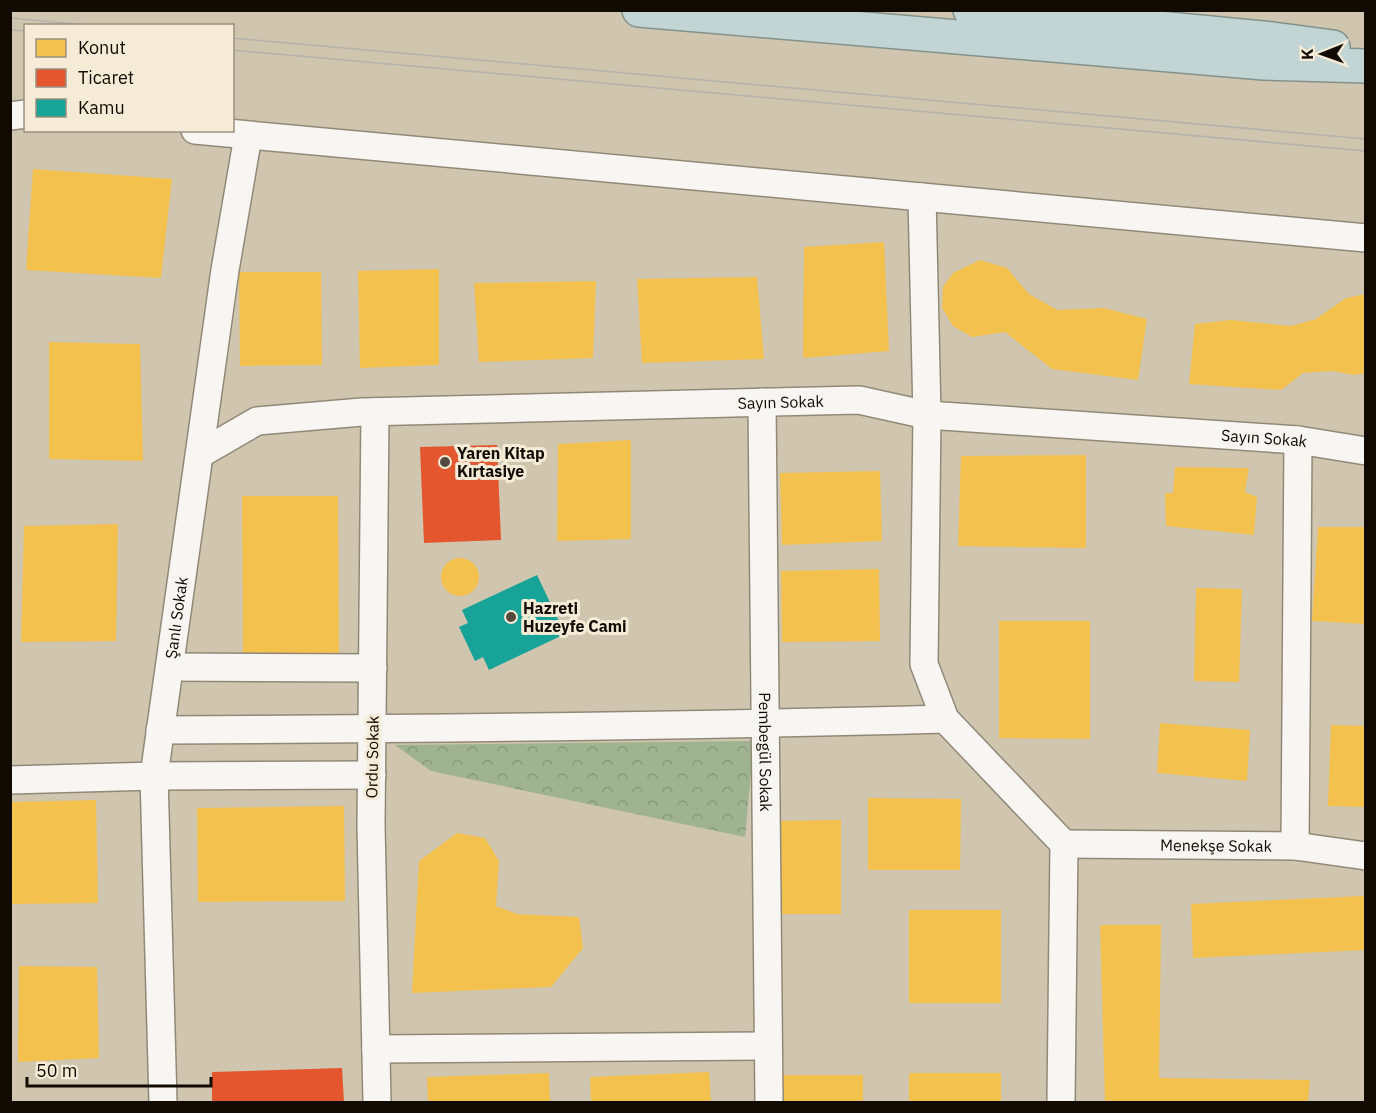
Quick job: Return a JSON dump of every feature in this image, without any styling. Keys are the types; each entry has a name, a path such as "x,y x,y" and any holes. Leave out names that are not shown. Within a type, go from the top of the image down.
{"highway":[{"path":"639,10 1264,63 1365,66"},
{"path":"970,10 1273,39 1365,52"}],"street":[{"path":"213,132 1365,238"},
{"name":"Şanlı Sokak","path":"163,1102 154,777 225,270 248,136"},
{"path":"922,197 927,415 924,664 945,718 1064,844 1061,1102"},
{"name":"Sayın Sokak","path":"200,454 257,421 375,412 860,400 927,415 1298,440 1365,451"},
{"name":"Pembegül Sokak","path":"762,402 769,1102"},
{"name":"Ordu Sokak","path":"375,412 371,837 377,1102"},
{"path":"1294,846 1298,440"},
{"path":"170,667 373,668"},
{"path":"160,730 765,724 945,718"},
{"path":"10,780 372,775"},
{"name":"Menekşe Sokak","path":"1064,844 1294,846 1365,856"},
{"path":"376,1048 768,1046"}],"green space":[{"path":"754,741 745,837 431,771 395,745"}],"building: Konut":[{"path":"33,169 172,179 161,278 26,270"},
{"path":"884,242 889,351 803,358 804,247"},
{"path":"980,260 1007,268 1029,294 1057,310 1104,308 1147,319 1138,380 1052,369 1005,332 972,337 953,326 942,308 943,287 953,273"},
{"path":"439,269 439,365 360,368 358,271"},
{"path":"239,272 321,272 322,365 240,366"},
{"path":"757,277 764,359 642,363 637,279"},
{"path":"596,281 593,358 479,362 474,283"},
{"path":"1366,294 1366,373 1354,375 1332,371 1303,373 1281,390 1189,384 1195,324 1231,320 1291,326 1316,319 1346,298"},
{"path":"49,342 140,344 143,461 49,459"},
{"path":"631,440 631,539 557,541 558,444"},
{"path":"1086,455 1086,548 958,546 961,456"},
{"path":"1175,467 1249,468 1245,492 1257,497 1254,535 1166,526 1165,493 1173,493"},
{"path":"880,471 882,541 782,545 780,473"},
{"path":"242,496 338,496 339,654 243,655"},
{"path":"118,524 116,641 21,642 24,526"},
{"path":"1318,527 1366,527 1366,624 1312,621"},
{"path":"460,558 474,563 479,577 474,591 460,596 446,591 441,577 446,563"},
{"path":"879,569 880,641 782,642 781,571"},
{"path":"1196,588 1242,589 1239,682 1194,681"},
{"path":"999,621 1090,621 1090,739 999,738"},
{"path":"1160,723 1250,730 1247,781 1157,773"},
{"path":"1331,725 1366,726 1366,807 1328,806"},
{"path":"868,798 961,799 960,870 868,870"},
{"path":"96,800 98,903 10,904 10,802"},
{"path":"344,806 345,901 198,902 197,808"},
{"path":"841,820 841,914 770,914 770,821"},
{"path":"457,833 485,838 499,861 496,906 517,914 579,917 583,948 551,987 412,993 419,861"},
{"path":"1364,896 1366,950 1193,958 1191,904"},
{"path":"909,910 1001,910 1001,1003 909,1003"},
{"path":"1100,925 1161,925 1159,1078 1310,1080 1308,1102 1105,1102"},
{"path":"19,966 97,967 99,1058 18,1062"},
{"path":"709,1072 711,1102 591,1102 590,1077"},
{"path":"549,1073 550,1102 428,1102 427,1077"},
{"path":"909,1073 1001,1073 1001,1102 909,1102"},
{"path":"771,1075 863,1075 863,1102 771,1102"}],"building: Ticaret":[{"path":"497,445 501,540 424,543 420,447"},
{"path":"342,1068 344,1102 212,1102 212,1072"}],"building: Kamu":[{"name":"Hazreti Huzeyfe Cami","path":"537,575 565,634 489,670 483,657 475,661 459,627 468,623 462,610"}],"tram line":[{"path":"10,18 75,24"},
{"path":"10,30 24,31"},
{"path":"234,38 1366,139"},
{"path":"234,50 1366,151"}],"place":[{"name":"Yaren Kitap Kırtasiye","path":"445,462"},
{"name":"Hazreti Huzeyfe Cami","path":"511,617"}]}
